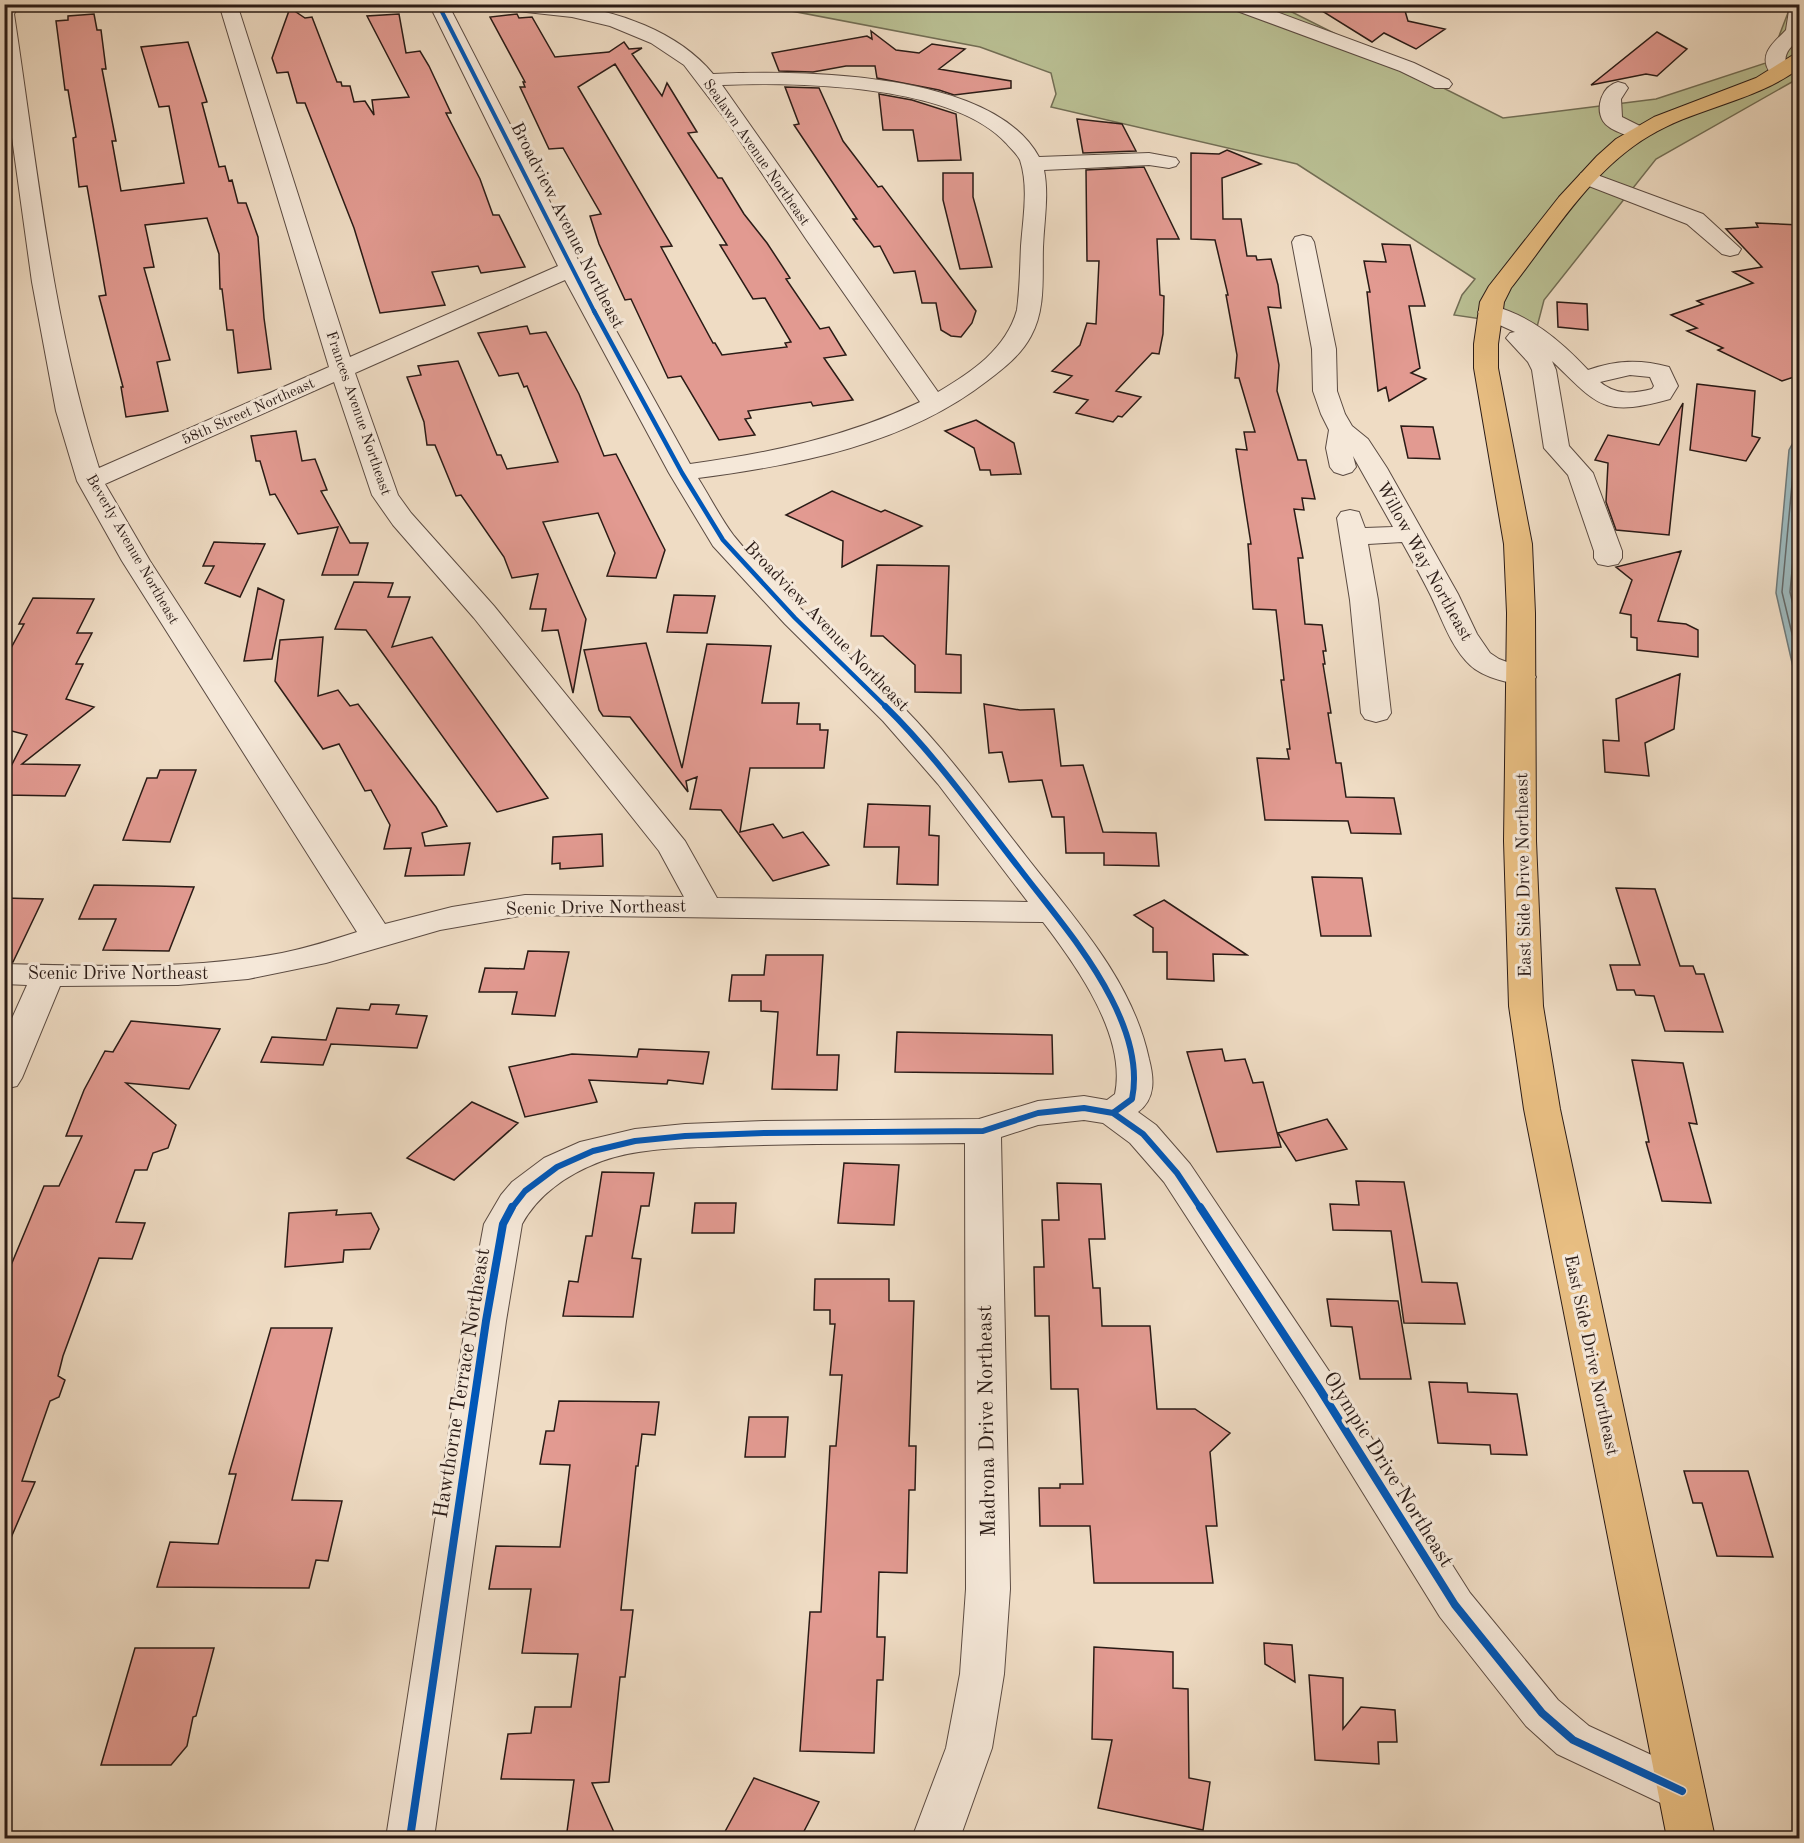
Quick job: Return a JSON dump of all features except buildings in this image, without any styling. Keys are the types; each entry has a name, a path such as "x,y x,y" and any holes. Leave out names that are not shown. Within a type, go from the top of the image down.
{"main road":[{"name":"East Side Drive Northeast","path":"1691,1839 1542,1109 1526,1006 1520,841 1521,613 1518,544 1490,398 1486,344 1492,302 1500,286 1611,153 1640,133 1764,82 1790,66"}],"street":[{"name":"Beverly Avenue Northeast","path":"11,4 5,14 15,161 43,282 68,411 90,481 142,570 377,938"},
{"name":"Frances Avenue Northeast","path":"228,4 342,369 385,495 402,519 484,612 674,848 705,906"},
{"name":"Broadview Avenue Northeast","path":"438,4 571,269 682,473 723,540 795,618 894,715 941,768 1091,962 1112,1000 1127,1036 1136,1079 1132,1098 1113,1113"},
{"name":"Sealawn Avenue Northeast","path":"507,4 567,12 638,30 675,48 694,63 934,404"},
{"path":"1236,4 1407,67 1442,84"},
{"path":"1790,66 1777,69 1776,54 1782,43 1794,34 1799,19 1799,4"},
{"path":"682,473 768,460 832,444 894,423 967,385 999,361 1015,344 1031,310 1034,180 1031,164 1021,146 1001,126 971,110 930,98 869,85 826,80 758,78 708,80"},
{"path":"1618,88 1612,93 1609,109 1613,120 1640,133"},
{"path":"1031,164 1149,159 1169,162"},
{"path":"1589,177 1695,219 1730,249"},
{"path":"1303,242 1324,349 1325,391 1333,414 1342,430 1339,448 1343,467"},
{"name":"58th Street Northeast","path":"90,481 571,269"},
{"path":"1489,320 1507,316 1533,332 1583,380"},
{"path":"1489,320 1515,336 1539,359 1545,370 1557,448 1580,473 1608,551 1608,558"},
{"name":"Willow Way Northeast","path":"1342,430 1359,444 1444,594 1463,635 1480,659 1489,665 1521,677"},
{"path":"1376,713 1364,600 1352,527 1411,534"},
{"name":"Scenic Drive Northeast","path":"4,974 215,973 284,963 473,912 525,906 705,906 1052,912"},
{"path":"4,1078 48,975"},
{"path":"982,1131 1038,1113 1084,1108 1113,1113"},
{"name":"Olympic Drive Northeast","path":"1113,1113 1143,1134 1177,1173 1319,1388 1455,1605 1542,1713 1573,1740 1682,1791"},
{"name":"Hawthorne Terrace Northeast","path":"410,1839 486,1322 503,1224 514,1204 525,1191 557,1167 593,1151 635,1141 685,1136 764,1133 982,1131"},
{"name":"Madrona Drive Northeast","path":"936,1839 969,1748 982,1674 988,1589 982,1131"}],"green space":[{"path":"760,5 1278,5 1503,118 1656,99 1769,62 1791,5 1799,5 1799,78 1656,159 1544,300 1537,327 1454,315 1462,295 1475,279 1297,164 1051,107 1056,94 1051,73 980,47"}],"water":[{"path":"1799,432 1799,693 1776,593 1789,450"}],"cycle path":[{"path":"438,4 556,235 571,269 682,473 723,540 795,618 894,715 949,777 1091,962 1112,1000 1127,1036 1136,1079 1132,1099 1113,1113"},
{"path":"410,1838 486,1321 503,1224 514,1204 525,1191 557,1167 593,1151 635,1141 685,1136 764,1133 983,1131 1038,1113 1084,1108 1113,1113 1131,1124 1143,1134 1177,1173 1319,1388 1455,1605 1542,1713 1573,1740 1682,1791"}]}
